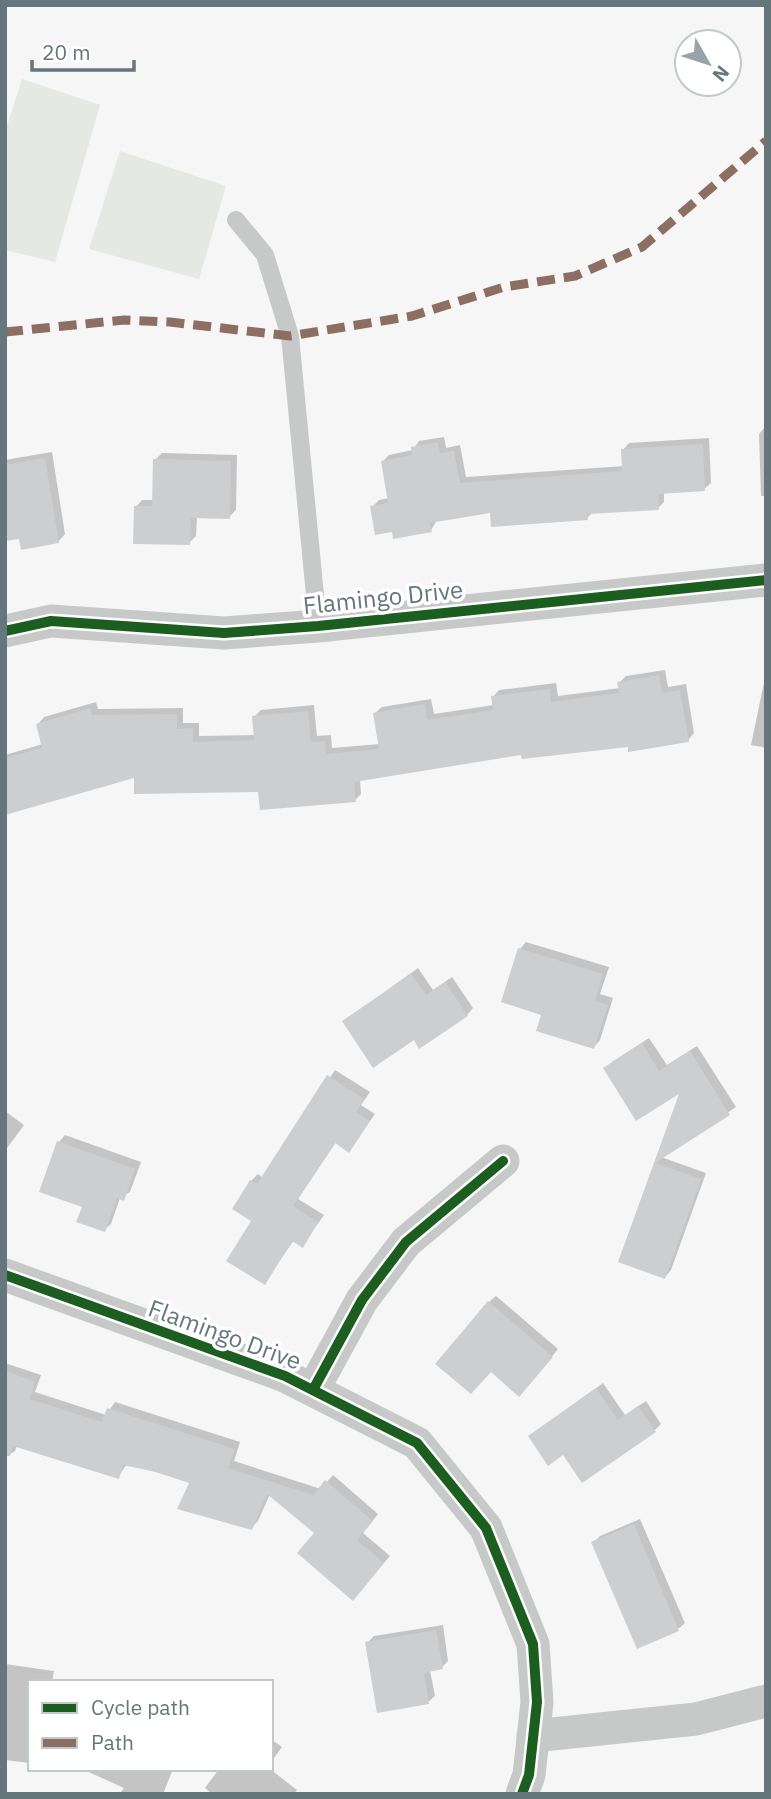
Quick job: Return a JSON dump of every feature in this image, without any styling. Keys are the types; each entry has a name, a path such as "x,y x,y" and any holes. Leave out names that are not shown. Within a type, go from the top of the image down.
{"street":[{"name":"Flamingo Drive","path":"5,631 51,621 224,633 318,626 766,580"},
{"path":"314,1388 362,1300 406,1242 503,1161"},
{"name":"Flamingo Drive","path":"5,1275 314,1388 417,1443 486,1528 533,1644 537,1702 529,1775 522,1794"},
{"path":"533,1736 696,1719 766,1701"}],"lane":[{"path":"236,220 265,255 290,336 318,626"}],"shaded area":[{"path":"22,79 100,105 55,262 5,250 5,132"},
{"path":"120,151 226,186 199,279 89,249"}],"building":[{"path":"438,442 440,453 454,451 460,483 622,471 621,449 703,444 705,491 658,494 659,510 587,514 588,520 491,527 490,513 430,523 432,532 393,539 392,532 375,535 370,506 388,503 381,461 412,455 411,447"},
{"path":"45,458 59,543 21,550 19,539 5,541 5,465"},
{"path":"153,459 231,461 230,519 191,518 190,545 133,544 134,506 152,506"},
{"path":"659,675 662,693 680,690 689,742 628,752 628,747 522,759 521,755 354,782 356,802 260,810 258,792 134,794 134,778 5,815 5,758 42,748 36,724 90,708 92,715 177,714 177,729 193,728 193,742 254,740 252,716 308,711 311,742 325,741 326,754 379,749 373,713 425,704 427,720 493,710 491,696 550,689 551,702 619,693 617,682"},
{"path":"518,948 603,974 595,1001 608,1005 594,1049 536,1031 541,1015 501,1002"},
{"path":"411,974 426,995 445,982 468,1016 419,1049 414,1040 373,1068 342,1021"},
{"path":"642,1043 659,1071 690,1051 730,1115 655,1163 701,1179 665,1279 618,1262 679,1094 636,1121 603,1068"},
{"path":"327,1075 364,1099 356,1112 370,1121 349,1153 335,1143 293,1206 318,1222 303,1248 292,1241 265,1285 226,1261 251,1221 232,1209 250,1180 257,1184"},
{"path":"57,1141 135,1169 124,1201 117,1198 105,1232 76,1222 82,1207 39,1192"},
{"path":"488,1301 553,1357 519,1397 491,1372 471,1394 435,1364"},
{"path":"5,1371 35,1381 30,1399 102,1422 107,1408 235,1449 228,1468 313,1495 325,1480 373,1521 357,1540 384,1563 353,1601 297,1553 314,1533 267,1494 252,1530 177,1509 189,1483 156,1472 123,1465 119,1479 13,1446 10,1456 5,1456"},
{"path":"596,1388 618,1420 638,1406 656,1432 582,1483 563,1455 548,1466 528,1436"},
{"path":"634,1524 679,1631 637,1649 591,1542"},
{"path":"436,1630 443,1669 424,1673 429,1704 377,1713 365,1642"}],"marked path":[{"path":"5,332 124,320 170,322 290,336 412,316 504,287 575,276 642,247 766,141"}],"cycle path":[{"path":"5,631 51,621 224,633 318,626 766,580"},
{"path":"314,1388 362,1300 406,1242 503,1161"},
{"path":"5,1275 285,1376 417,1443 486,1528 533,1644 537,1702 529,1775 522,1794"}]}
